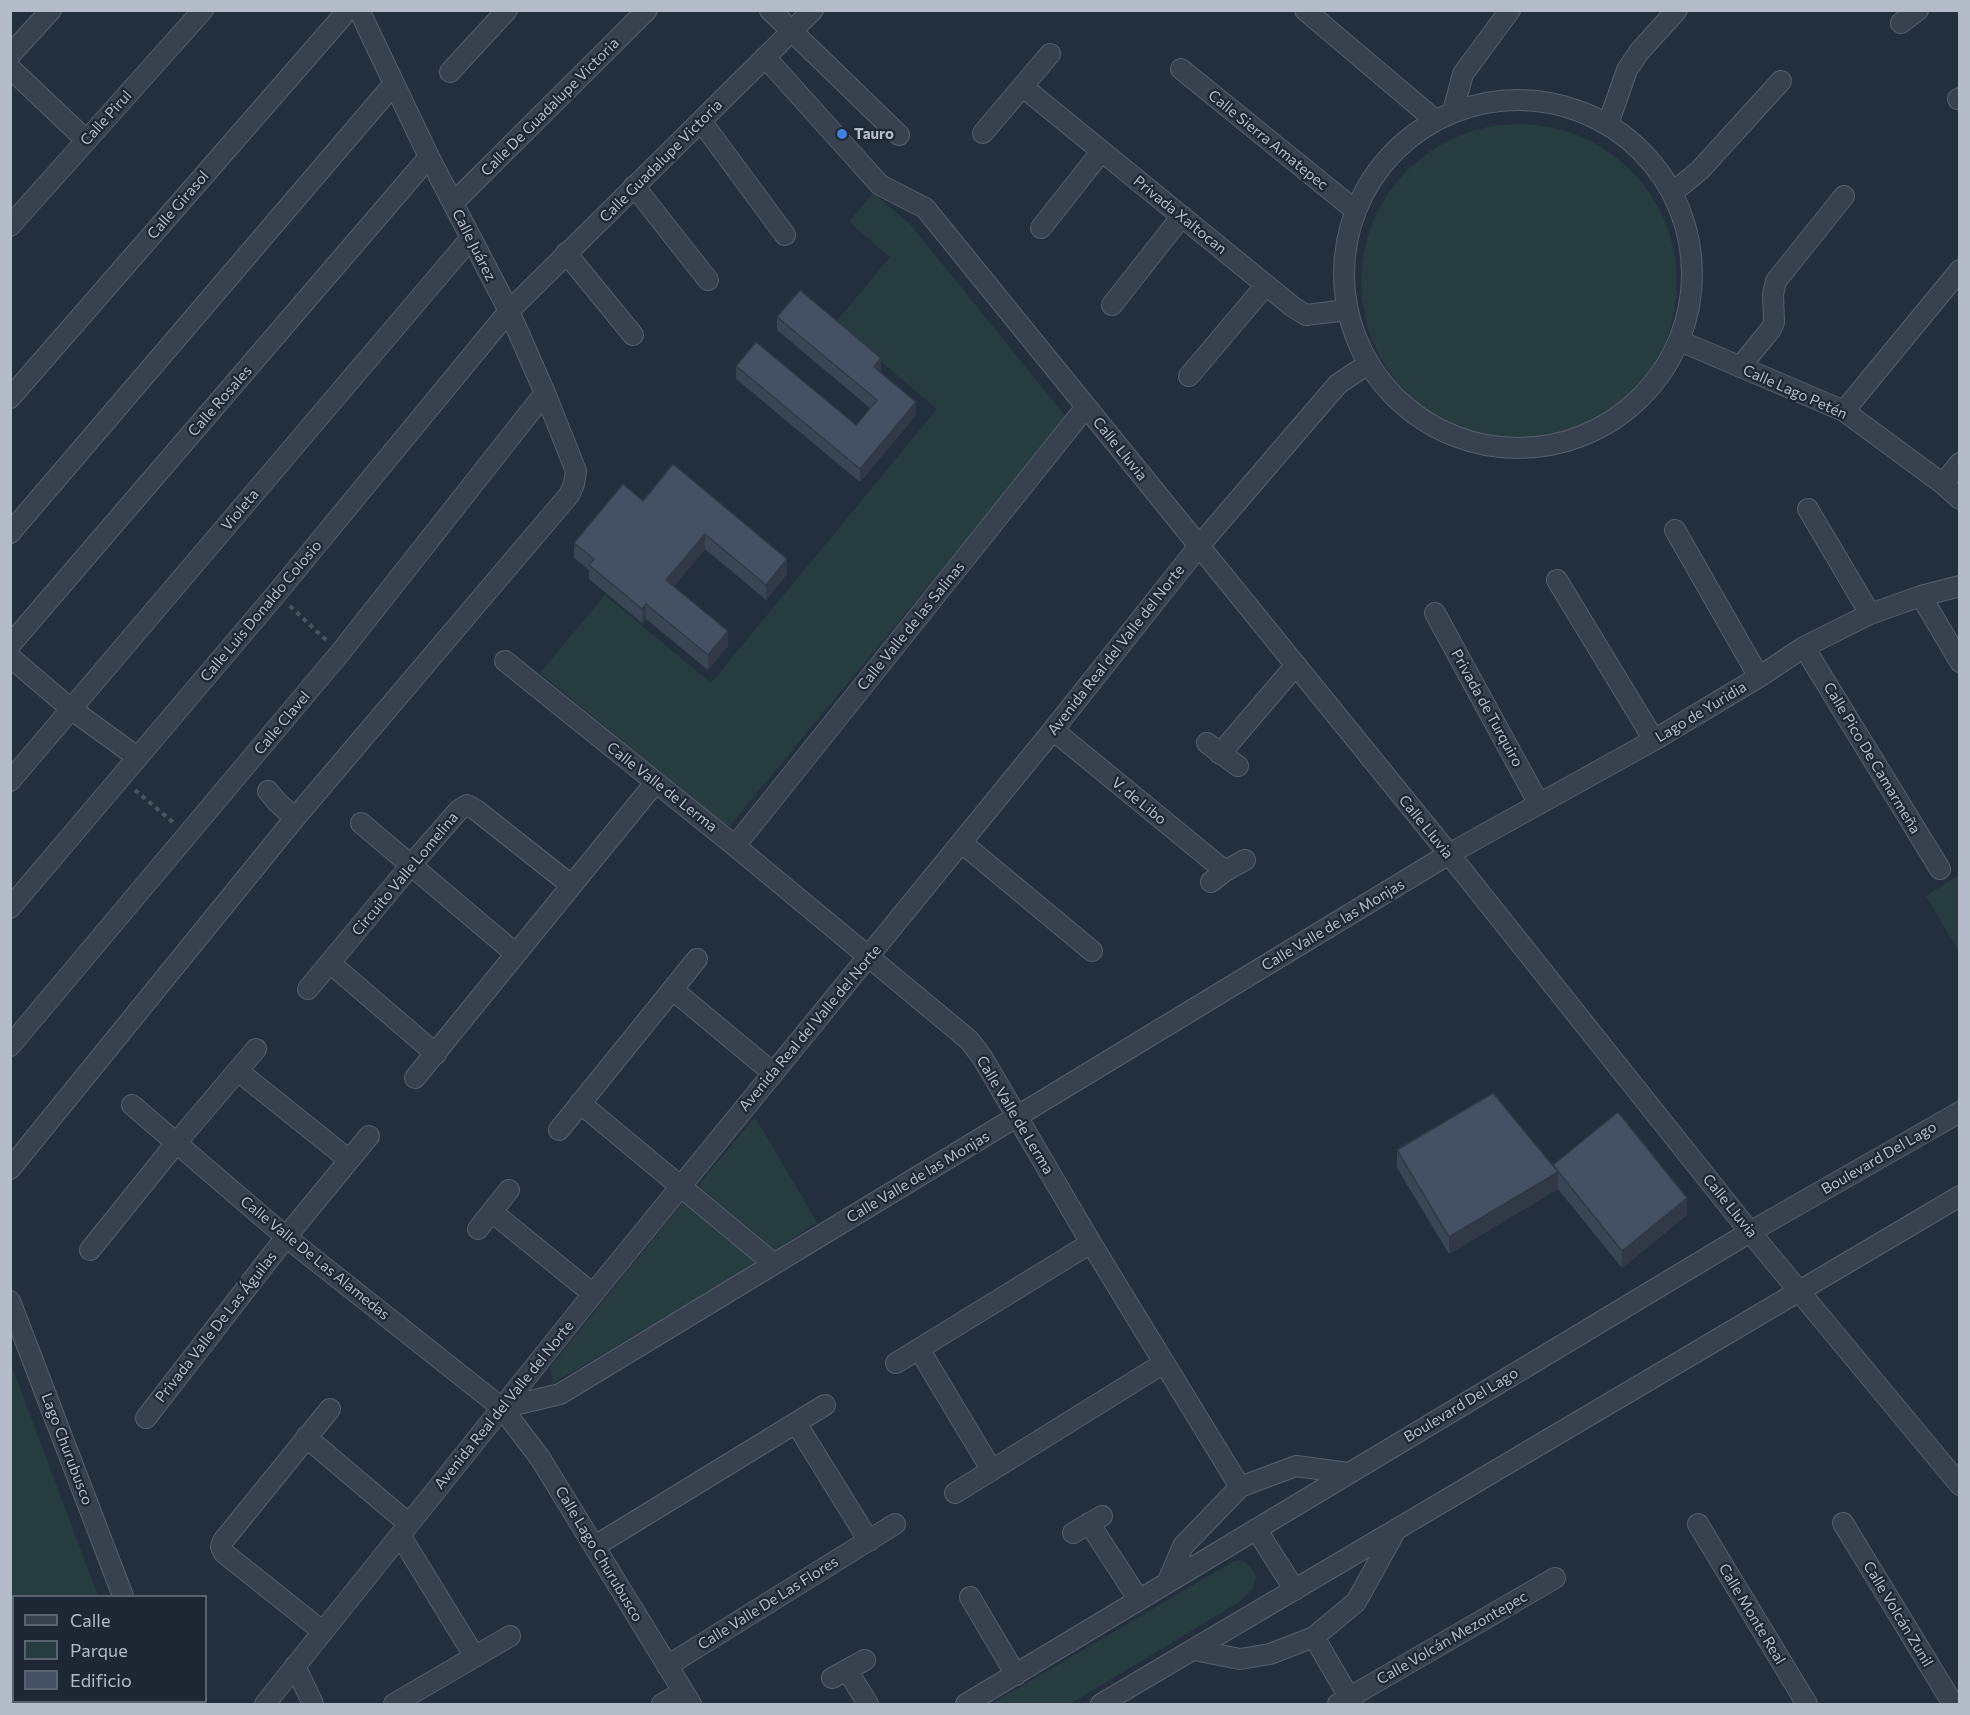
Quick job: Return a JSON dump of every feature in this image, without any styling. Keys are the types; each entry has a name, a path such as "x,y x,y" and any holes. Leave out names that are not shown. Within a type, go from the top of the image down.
{"street":[{"path":"10,55 51,10"},
{"name":"Calle Pirul","path":"10,226 203,10"},
{"name":"Calle Girasol","path":"10,398 342,16 344,10"},
{"name":"Calle Juárez","path":"295,818 569,495 576,471 545,393 508,311 393,85 359,10"},
{"path":"450,72 507,10"},
{"name":"Calle De Guadalupe Victoria","path":"453,203 647,10"},
{"path":"770,10 791,33 899,135"},
{"name":"Calle Guadalupe Victoria","path":"508,311 813,10"},
{"path":"1305,10 1434,120"},
{"path":"1608,124 1627,70 1639,52 1677,10"},
{"path":"1901,23 1918,10"},
{"path":"1453,111 1463,74 1508,11"},
{"path":"983,134 1050,54"},
{"name":"Calle Lluvia","path":"765,57 880,185 925,208 1449,854 1750,1232 1959,1485"},
{"path":"10,68 86,140"},
{"name":"Calle Sierra Amatepec","path":"1181,69 1355,210"},
{"path":"1672,193 1700,170 1781,81"},
{"path":"10,533 393,85"},
{"name":"Privada Xaltocan","path":"1023,87 1293,307 1306,315 1347,310"},
{"path":"1516,99 1548,102 1579,111 1608,124 1627,138 1660,172 1672,193 1684,221 1692,251 1693,271 1689,312 1680,341 1659,379 1629,410 1593,433 1551,447 1508,449 1465,441 1426,423 1417,416 1392,395 1368,364 1358,344 1347,310 1342,276 1346,242 1355,210 1386,158 1434,120 1453,111 1484,102 1516,99"},
{"path":"701,121 785,235"},
{"path":"1041,228 1101,152"},
{"name":"Calle Rosales","path":"10,645 429,157"},
{"path":"634,186 708,280"},
{"path":"1740,367 1771,329 1774,321 1773,294 1776,281 1844,196"},
{"path":"1112,304 1182,216"},
{"name":"Violeta","path":"10,781 470,239"},
{"path":"566,254 633,335"},
{"path":"1844,411 1959,270"},
{"path":"1189,376 1266,285"},
{"name":"Calle Luis Donaldo Colosio","path":"10,908 277,593 508,311"},
{"name":"Calle Lago Petén","path":"1680,341 1844,411 1959,499"},
{"name":"Avenida Real del Valle del Norte","path":"265,1704 593,1294 870,957 1199,546 1338,384 1368,364"},
{"name":"Calle Clavel","path":"10,1046 340,653 545,393"},
{"name":"Calle Valle de las Salinas","path":"735,846 1086,407"},
{"path":"1942,484 1959,463"},
{"path":"1808,509 1870,614"},
{"path":"1675,530 1759,677"},
{"path":"1557,580 1654,740"},
{"name":"Lago de Yuridia","path":"1449,854 1654,740 1759,677 1804,646 1870,614 1921,596 1959,586"},
{"path":"1921,596 1959,662"},
{"name":"Privada de Turquiro","path":"1435,613 1539,804"},
{"name":"Calle Pico De Camarmeña","path":"1804,646 1940,869"},
{"path":"10,657 71,709 137,757"},
{"name":"Calle Valle de Lerma","path":"505,661 735,846 969,1040 982,1057 1091,1243 1240,1487"},
{"path":"1238,766 1214,749 1296,666"},
{"name":"V. de Libo","path":"1053,730 1218,877 1245,860"},
{"path":"415,1078 655,783"},
{"path":"10,1169 295,818 268,791"},
{"name":"Circuito Valle Lomelina","path":"308,988 411,865 459,810 467,805 571,885"},
{"path":"361,823 516,954"},
{"path":"962,843 1092,951"},
{"name":"Calle Valle de las Monjas","path":"502,1408 560,1394 1449,854"},
{"path":"559,1130 698,959"},
{"path":"330,963 436,1053"},
{"path":"673,990 773,1073"},
{"path":"90,1250 256,1049"},
{"path":"238,1071 348,1159"},
{"path":"580,1103 774,1264"},
{"name":"Calle Valle De Las Alamedas","path":"132,1105 286,1237 502,1408"},
{"name":"Boulevard Del Lago","path":"966,1704 1750,1232 1959,1112"},
{"name":"Privada Valle De Las Águilas","path":"146,1418 286,1237 369,1136"},
{"path":"478,1229 509,1190"},
{"path":"1101,1704 1959,1196"},
{"path":"492,1212 593,1294"},
{"path":"896,1363 1091,1243"},
{"name":"Lago Churubusco","path":"10,1301 123,1595"},
{"path":"919,1349 991,1469"},
{"path":"955,1492 1164,1362"},
{"path":"595,1546 825,1405"},
{"name":"Calle Lago Churubusco","path":"502,1408 540,1458 687,1698"},
{"path":"322,1632 224,1553 221,1547 223,1541 330,1409"},
{"path":"796,1423 869,1540"},
{"path":"306,1437 405,1530 475,1657"},
{"path":"1167,1583 1184,1546 1240,1487 1296,1466 1348,1473"},
{"name":"Calle Volcán Zunil","path":"1843,1523 1953,1704"},
{"name":"Calle Valle De Las Flores","path":"667,1666 895,1524"},
{"path":"1088,1524 1139,1600"},
{"name":"Calle Monte Real","path":"1698,1524 1807,1704"},
{"path":"1256,1529 1295,1590"},
{"path":"1194,1650 1240,1659 1270,1654 1314,1637 1356,1602 1396,1529"},
{"name":"Calle Volcán Mezontepec","path":"1347,1702 1555,1578"},
{"path":"970,1597 1016,1675"},
{"path":"394,1704 510,1636"},
{"path":"1314,1637 1347,1702"},
{"path":"865,1660 840,1674 868,1704"},
{"path":"295,1666 313,1704"},
{"path":"662,1704 687,1698"}],"path":[{"path":"277,593 340,653"},
{"path":"120,778 188,835"}],"green space":[{"path":"1503,124 1535,124 1565,130 1594,142 1631,170 1651,194 1665,221 1671,236 1677,266 1677,298 1671,328 1665,343 1651,370 1631,394 1594,422 1565,434 1535,440 1503,440 1473,434 1444,422 1407,394 1387,370 1367,328 1361,298 1361,266 1367,236 1379,207 1407,170 1431,150 1473,130"},
{"path":"873,193 910,224 1067,418 728,828 540,673 605,595 711,683 937,409 835,323 890,257 849,222"},
{"path":"1959,875 1959,952 1926,896"},
{"path":"755,1117 817,1222 772,1253 699,1190 700,1183"},
{"path":"684,1201 758,1263 553,1383 550,1367"},
{"path":"11,1364 98,1595 12,1595 12,1676 10,1673"},
{"path":"1242,1560 1256,1575 1253,1588 1241,1601 1070,1704 991,1704 1234,1561"},
{"path":"34,1703 139,1704 35,1704"}],"building":[{"path":"800,290 881,358 874,367 916,402 860,469 736,366 756,342 856,425 877,400 777,317"},
{"path":"673,464 787,559 766,585 705,534 666,580 728,631 708,655 646,604 642,609 589,565 594,559 574,543 623,484 643,501"},
{"path":"1493,1093 1558,1172 1449,1237 1397,1150"},
{"path":"1618,1112 1687,1198 1622,1251 1553,1165"}],"place":[{"name":"Tauro","path":"842,134"}]}
